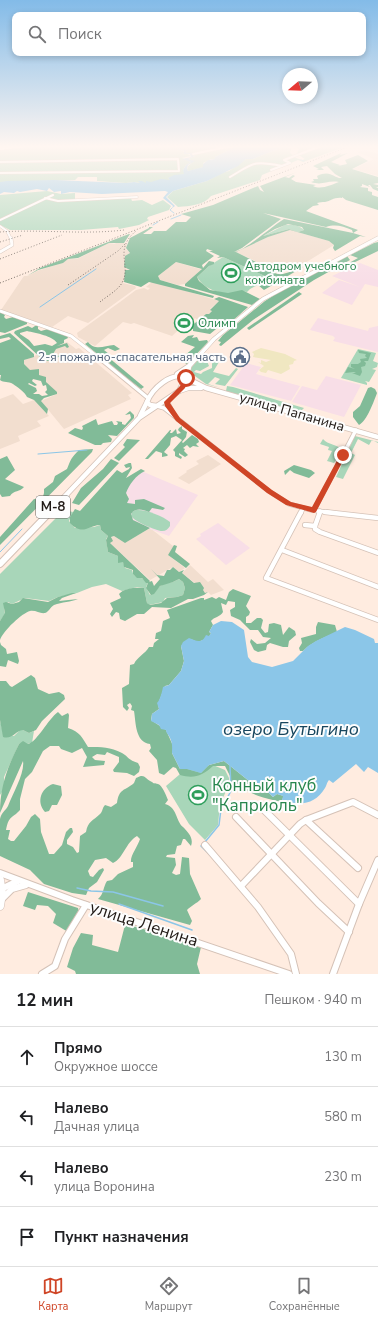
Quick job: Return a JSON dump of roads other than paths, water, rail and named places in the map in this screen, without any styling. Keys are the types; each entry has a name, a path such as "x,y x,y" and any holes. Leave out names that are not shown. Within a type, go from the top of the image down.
{"main road":[{"path":"176,375 189,366 219,334 263,299 378,238"},
{"path":"186,378 189,366"},
{"name":"улица Папанина","path":"189,366 191,377 206,388"},
{"name":"М-8","path":"0,564 139,418 178,392 185,384 186,378 181,375 176,375 155,390 147,400 139,418"},
{"name":"улица Папанина","path":"186,378 206,388 378,437"},
{"name":"улица Папанина","path":"178,392 192,388 206,388"},
{"path":"147,400 150,405 157,406"},
{"path":"0,880 1,896"}],"street":[{"path":"0,220 53,195"},
{"path":"45,198 58,201 137,197"},
{"path":"98,199 100,204"},
{"path":"0,226 8,230 12,245 0,252"},
{"path":"0,311 71,336 146,395 147,400"},
{"path":"140,390 155,390"},
{"path":"168,400 168,406 178,420"},
{"path":"157,406 164,408 269,491 288,504 320,511 378,518"},
{"path":"314,510 356,430"},
{"path":"304,508 266,578 378,620"},
{"path":"320,511 315,529 378,553"},
{"path":"305,525 315,526"},
{"path":"282,550 378,587"},
{"path":"241,886 288,836 306,820 353,802 378,815"},
{"path":"262,808 288,836 359,904"},
{"path":"236,817 318,903 349,932"},
{"path":"306,820 358,868"},
{"path":"205,846 258,907 291,954 296,974"},
{"path":"333,974 359,904 378,860"},
{"name":"улица Ленина","path":"0,874 86,906 224,950 289,974"},
{"path":"1,896 18,881"},
{"path":"1,896 21,885 28,885"},
{"path":"42,974 55,966 64,939 86,906"}],"water":[{"path":"0,191 16,191 14,193 4,192 0,194"},
{"path":"61,191 155,191 102,194 70,192 61,194"},
{"path":"166,191 172,191 166,197 175,206 172,208 173,206 163,198 168,192"},
{"name":"озеро Бутыгино","path":"221,621 232,622 244,630 248,657 252,662 272,667 293,661 308,646 345,627 374,639 375,643 378,643 378,773 368,767 364,772 356,764 333,783 329,780 321,794 316,798 306,803 294,803 282,800 283,796 277,794 273,797 263,787 249,781 224,761 209,765 201,773 187,769 180,769 172,753 172,743 166,730 161,729 159,725 151,721 152,714 159,709 157,703 163,687 169,685 181,671 184,661 181,646 183,642 189,638 196,641 203,640 206,635 209,636 211,633 209,632 213,625"}],"waterway":[{"path":"172,208 170,210 174,213"},
{"path":"171,219 181,215"},
{"path":"153,225 158,222"},
{"path":"40,307 96,269"},
{"path":"38,454 87,450"},
{"path":"0,552 22,529"},
{"path":"205,842 219,825 221,809 231,791 230,766"},
{"path":"203,845 201,846 209,854"},
{"path":"77,888 91,891 113,892 163,906"},
{"path":"119,904 192,930"}],"railway":[{"path":"0,283 234,191"},
{"path":"0,232 93,232 124,230"},
{"path":"100,302 115,291 122,283 125,276 124,251 129,238 136,231"},
{"path":"0,242 23,235"},
{"path":"0,259 62,235"},
{"path":"68,285 118,251 126,243"}],"place":[{"name":"Автодром учебного комбината","path":"231,273"},
{"name":"Олимп","path":"184,323"},
{"name":"2-я пожарно-спасательная часть","path":"240,357"},
{"name":"Конный клуб \"Каприоль\"","path":"198,795"}]}
